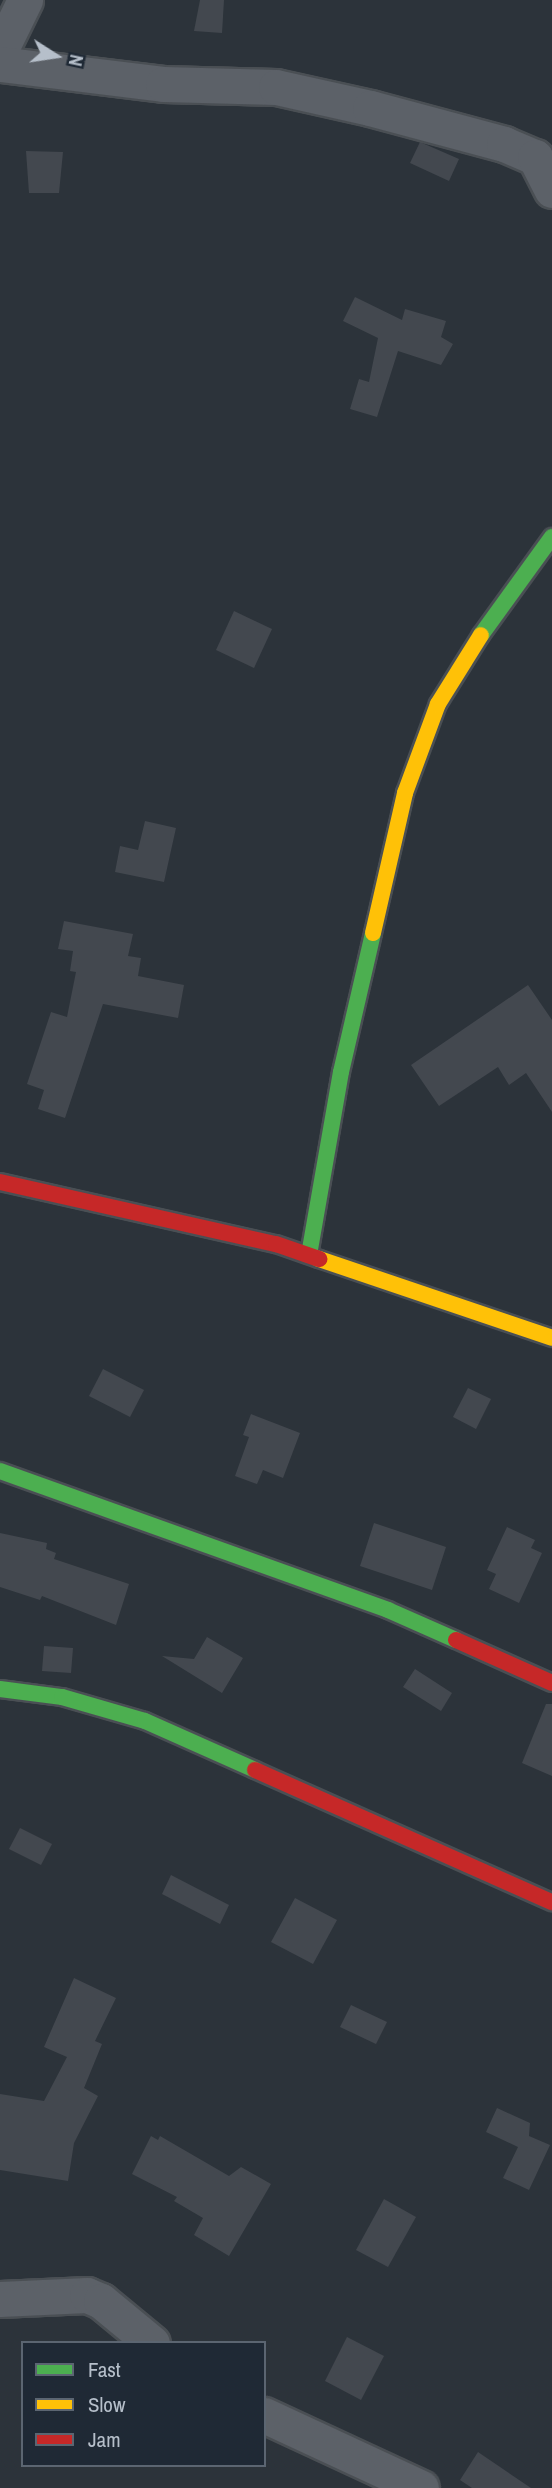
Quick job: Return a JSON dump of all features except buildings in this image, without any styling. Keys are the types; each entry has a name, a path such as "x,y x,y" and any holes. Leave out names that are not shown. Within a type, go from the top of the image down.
{"street":[{"path":"0,51 25,0"},
{"path":"0,64 163,84 276,87 370,108 504,144 535,157 552,190"},
{"path":"309,1255 341,1072 405,793 438,704 494,615 552,537"},
{"path":"0,1182 116,1204 309,1255 552,1338"},
{"path":"0,1471 388,1610 552,1683"},
{"path":"0,1689 73,1699 145,1721 552,1902"},
{"path":"0,2299 87,2295 101,2301 150,2341"},
{"path":"266,2416 421,2488"}],"traffic: fast":[{"path":"481,635 552,537"},
{"path":"309,1255 341,1072 373,933"},
{"path":"0,1471 388,1610 456,1640"},
{"path":"0,1689 62,1697 145,1721 255,1770"}],"traffic: slow":[{"path":"373,933 405,793 438,704 481,635"},
{"path":"319,1259 552,1338"}],"traffic: jam":[{"path":"0,1182 276,1244 319,1259"},
{"path":"456,1640 552,1683"},
{"path":"255,1770 552,1902"}]}
